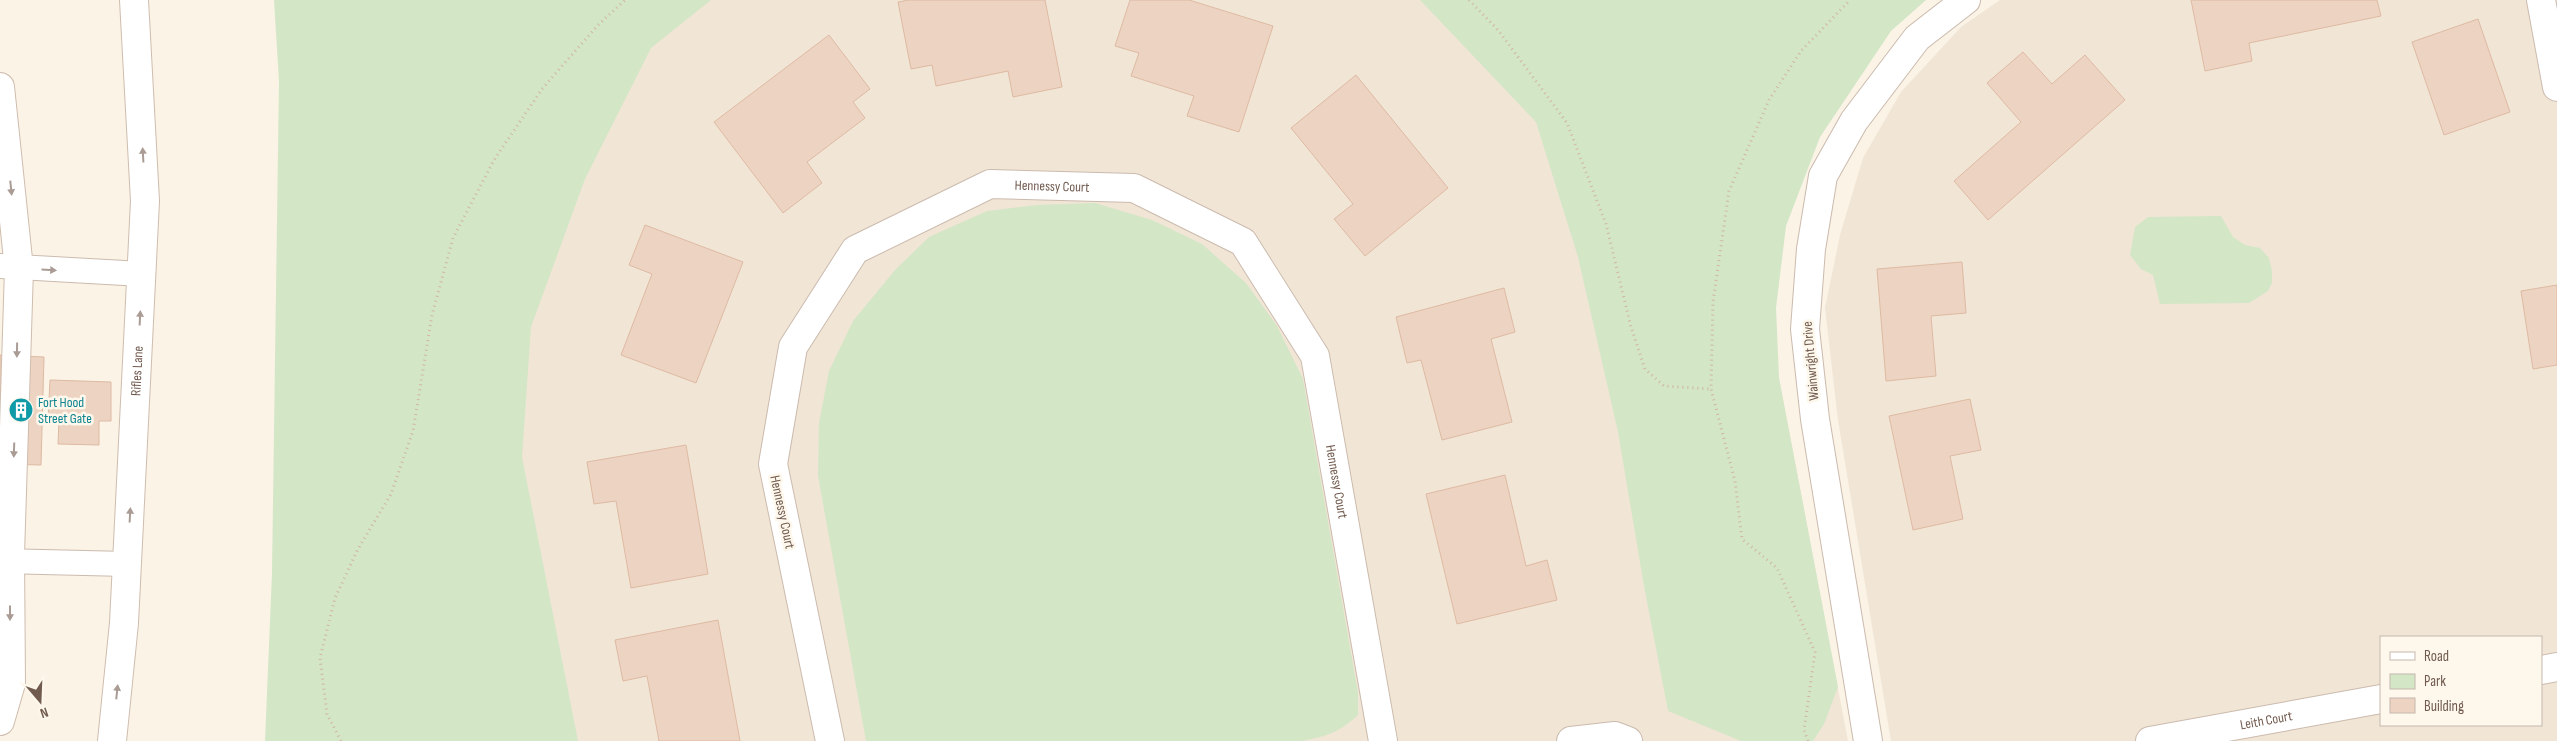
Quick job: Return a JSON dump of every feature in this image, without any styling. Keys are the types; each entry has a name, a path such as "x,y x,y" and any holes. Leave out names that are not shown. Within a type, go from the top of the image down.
{"street":[{"name":"Rifles Lane","path":"112,741 127,564 145,201 134,0"},
{"name":"Wainwright Drive","path":"1868,741 1815,419 1805,329 1811,249 1823,176 1854,121 1917,38 1966,0"},
{"path":"2541,0 2557,86"},
{"path":"0,87 10,267 5,683 0,721"},
{"name":"Hennessy Court","path":"830,741 773,464 793,347 856,250 990,184 1134,188 1243,242 1315,356 1383,741"},
{"path":"2542,670 2557,668"},
{"name":"Leith Court","path":"2150,741 2380,699"},
{"path":"1571,741 1616,736 1628,741"}],"lane":[{"path":"10,267 142,274"},
{"path":"5,561 127,564"}],"path":[{"path":"341,741 327,714 320,658 335,598 358,549 391,494 413,431 432,316 453,238 494,160 542,89 598,25 625,0"},
{"path":"1469,0 1498,30 1567,123 1606,224 1631,327 1645,369 1664,386 1711,389"},
{"path":"1808,741 1804,730 1815,652 1778,568 1742,539 1735,480 1711,389 1713,302 1729,190 1769,100 1802,51 1850,0"}],"shaded area":[{"path":"611,0 1488,0 1779,378 1848,741 335,741"},
{"path":"2000,0 2557,0 2557,741 1891,741 1838,420 1825,308 1840,235 1863,158 1901,92 1961,27"}],"green space":[{"path":"274,0 711,0 651,48 585,179 531,327 522,457 578,741 265,741 272,573 279,81"},
{"path":"1420,0 1926,0 1891,31 1820,137 1786,226 1776,308 1779,378 1838,687 1824,724 1813,741 1741,741 1668,711 1644,586 1618,432 1578,257 1536,122"},
{"path":"1095,203 1152,220 1202,244 1246,283 1277,326 1303,379 1358,693 1358,715 1345,726 1332,733 1301,741 866,741 818,476 819,423 829,371 853,321 895,270 929,237 987,211 1037,205"},
{"path":"2221,216 2233,237 2245,245 2260,248 2269,258 2272,283 2268,291 2249,303 2160,304 2153,275 2141,269 2130,255 2135,227 2148,217"}],"building":[{"path":"909,0 1045,0 1062,87 1013,97 1008,71 936,86 932,65 911,69 898,2"},
{"path":"1130,0 1189,0 1273,26 1239,132 1187,116 1194,96 1131,76 1139,53 1115,46"},
{"path":"2191,0 2377,0 2381,16 2249,43 2252,61 2205,71"},
{"path":"2478,19 2510,112 2444,135 2412,42"},
{"path":"829,35 870,89 853,102 865,118 807,162 822,183 783,213 714,122"},
{"path":"2023,52 2052,84 2085,55 2125,100 1988,220 1954,181 2021,122 1987,83"},
{"path":"1356,75 1448,188 1365,256 1334,219 1353,204 1291,128"},
{"path":"645,225 743,262 696,383 621,355 652,274 629,265"},
{"path":"1962,262 1966,313 1931,316 1936,376 1886,381 1877,269"},
{"path":"2557,285 2557,365 2533,369 2521,291"},
{"path":"1504,288 1515,332 1491,339 1512,422 1442,440 1421,360 1407,363 1396,317"},
{"name":"Fort Hood Street Gate","path":"0,355 44,357 41,465 0,464"},
{"path":"50,380 111,382 111,421 99,421 99,445 58,444 59,420 48,420"},
{"path":"1970,399 1981,450 1950,456 1963,519 1913,530 1889,416"},
{"path":"686,445 708,574 631,588 616,501 594,504 587,462"},
{"path":"1505,475 1526,566 1547,560 1557,600 1457,624 1426,494"},
{"path":"718,620 740,741 659,741 647,676 623,681 615,640"}],"place":[{"name":"Fort Hood Street Gate","path":"21,410"}]}
